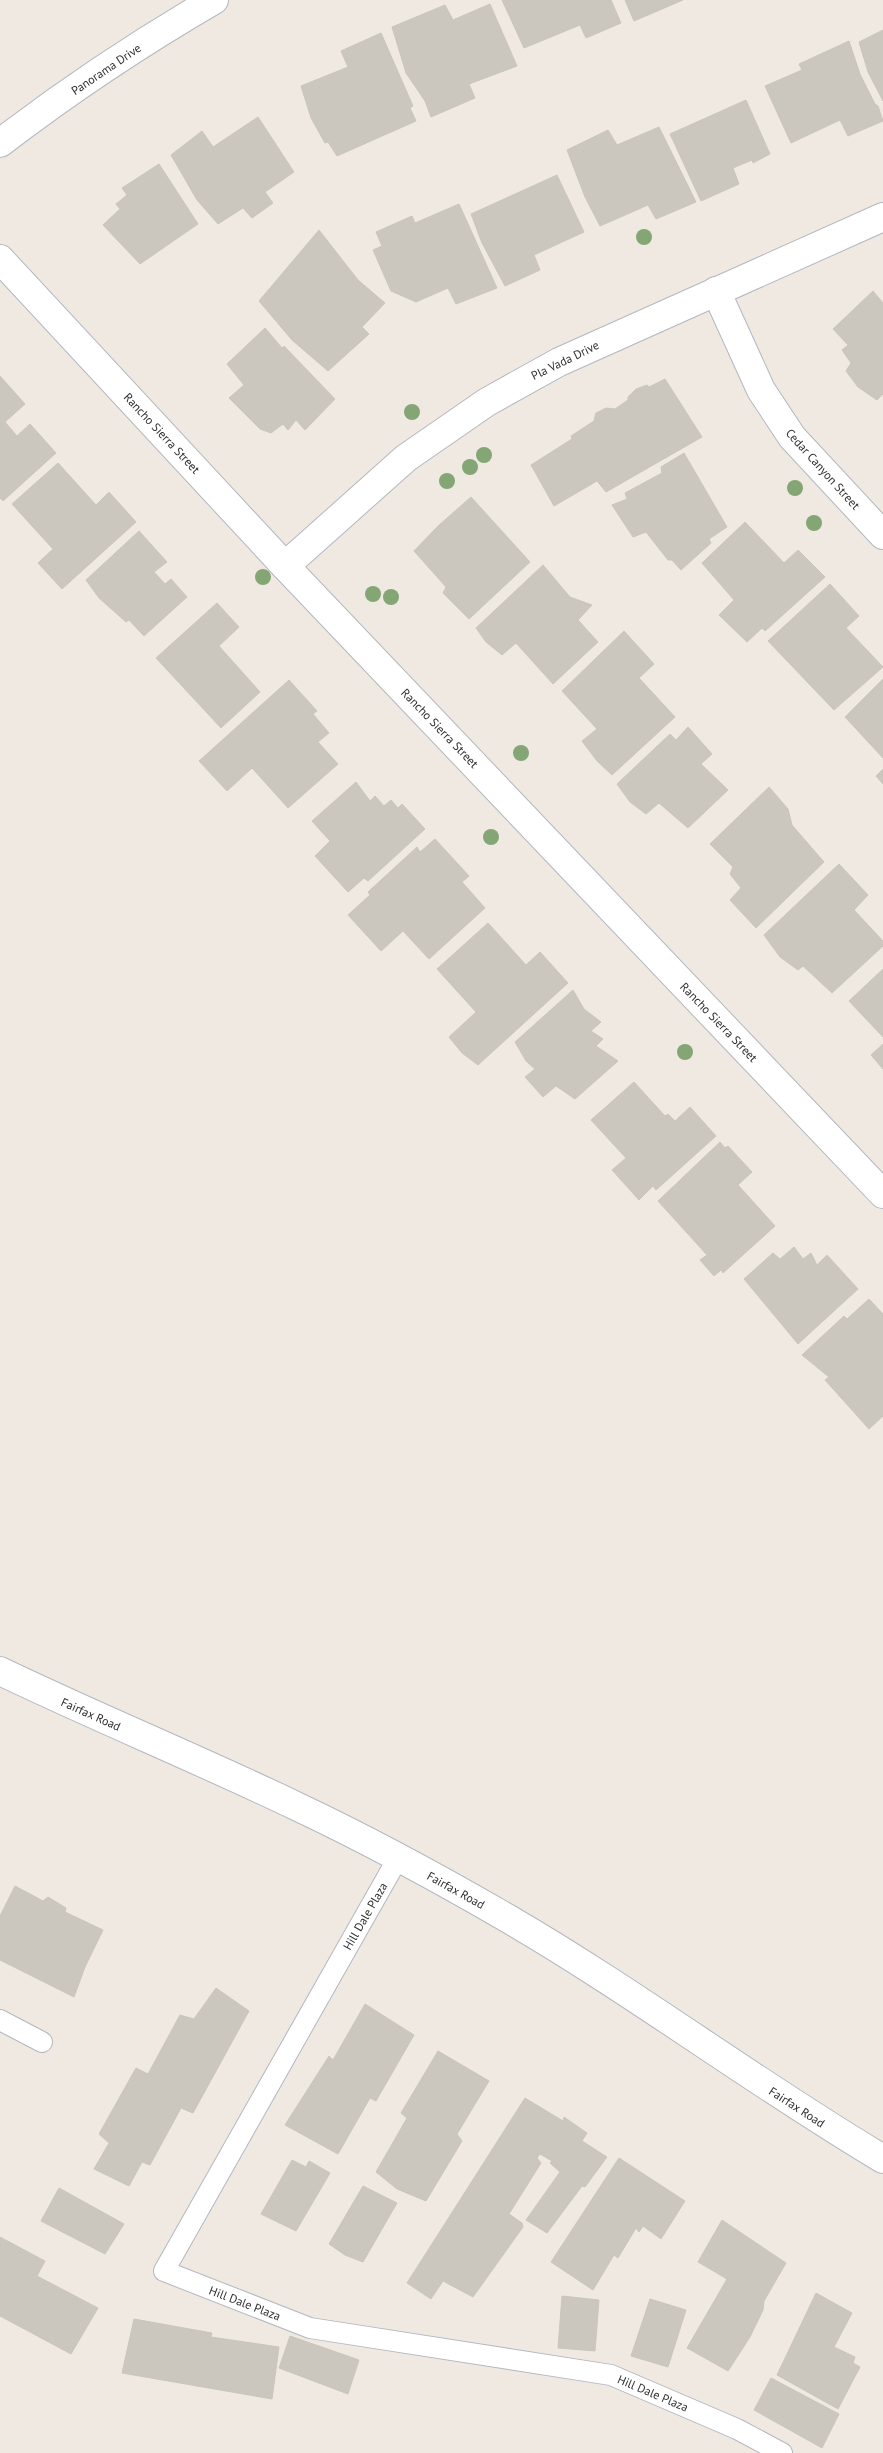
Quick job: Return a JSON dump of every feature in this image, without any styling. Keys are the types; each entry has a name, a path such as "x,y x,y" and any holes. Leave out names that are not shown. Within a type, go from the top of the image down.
{"street":[{"name":"Panorama Drive","path":"0,143 34,117 158,34 214,0"},
{"name":"Pla Vada Drive","path":"286,566 406,458 487,402 559,362 883,217"},
{"name":"Rancho Sierra Street","path":"0,259 286,566 883,1194"},
{"name":"Cedar Canyon Street","path":"716,291 760,390 792,437 883,535"},
{"name":"Fairfax Road","path":"0,1671 296,1806 398,1858 508,1919 617,1986 803,2111 883,2159"}],"lane":[{"name":"Hill Dale Plaza","path":"398,1858 164,2271 310,2328 611,2376 737,2429 782,2453"},
{"path":"0,2020 42,2042"}],"building":[{"path":"502,0 611,0 621,23 586,38 580,25 524,48"},
{"path":"625,0 683,0 634,21"},
{"path":"490,4 517,66 469,84 475,98 431,117 425,101 406,73 392,27 445,5 453,20"},
{"path":"883,30 883,101 868,72 859,42"},
{"path":"381,33 413,106 410,108 416,121 337,156 328,142 325,143 311,118 301,86 348,67 341,51"},
{"path":"849,41 860,74 875,104 878,106 883,121 848,136 840,120 791,143 765,86 802,70 799,64"},
{"path":"746,100 770,154 753,163 752,160 733,168 739,184 701,201 670,134"},
{"path":"258,117 294,172 265,192 273,203 252,218 243,208 218,224 197,200 171,155 202,131 213,147"},
{"path":"659,127 696,202 656,219 648,205 600,226 585,197 567,150 608,130 617,145"},
{"path":"159,164 198,224 140,264 103,225 120,209 116,204 127,195 122,188"},
{"path":"557,175 584,232 534,255 540,270 505,286 482,243 471,214"},
{"path":"459,204 497,288 456,304 448,288 416,302 391,291 373,250 382,246 376,232 412,216 415,223"},
{"path":"319,230 358,280 385,303 362,327 369,334 328,371 292,340 259,301"},
{"path":"873,291 883,303 883,394 877,400 858,387 846,371 851,363 842,350 848,345 833,329"},
{"path":"265,328 282,348 284,346 335,399 305,430 296,420 288,430 283,424 271,433 260,429 229,398 244,385 227,364"},
{"path":"0,376 25,404 5,422 17,436 30,424 56,453 3,501 0,498"},
{"path":"665,379 702,437 606,492 597,481 554,506 531,465 572,439 571,436 594,421 596,413 606,408 615,409 628,400 628,397 636,389 647,385 649,387"},
{"path":"684,453 727,527 709,539 711,543 681,570 672,560 668,560 646,532 633,537 612,505 627,499 625,493 662,473 661,467"},
{"path":"58,463 96,505 109,492 136,522 62,589 38,563 53,549 12,504"},
{"path":"471,497 530,562 469,619 443,593 446,587 414,551 438,526"},
{"path":"745,522 784,563 798,550 825,577 765,631 762,628 747,642 719,615 734,600 702,563"},
{"path":"139,531 167,562 154,572 165,584 171,579 187,597 144,636 129,620 126,622 99,598 86,580"},
{"path":"543,565 570,597 592,605 578,620 598,642 553,684 516,643 502,655 486,642 476,628"},
{"path":"830,584 859,616 846,628 883,667 834,710 768,641"},
{"path":"217,603 239,627 219,646 260,692 221,728 156,658"},
{"path":"624,631 654,664 639,678 675,717 612,775 597,761 582,741 597,729 562,691"},
{"path":"883,679 883,758 845,717"},
{"path":"289,680 317,711 313,714 329,733 318,742 338,764 288,808 252,768 227,791 199,761"},
{"path":"688,727 712,754 701,764 728,790 688,828 659,803 646,814 630,802 617,784 670,734 676,740"},
{"path":"883,769 883,784 876,776"},
{"path":"356,782 370,801 375,796 384,806 391,800 398,808 402,804 425,829 368,881 364,878 348,892 315,856 330,841 312,821"},
{"path":"769,787 788,809 792,825 824,862 756,928 730,900 741,888 730,874 733,867 710,844"},
{"path":"435,839 469,876 462,882 485,908 429,959 403,931 381,951 348,915 370,895 368,892 417,847 420,852"},
{"path":"839,864 868,895 854,910 883,941 883,946 832,993 803,966 798,970 780,957 764,935"},
{"path":"488,923 526,965 540,952 568,983 478,1065 462,1053 449,1037 476,1012 437,969"},
{"path":"883,969 883,1037 849,1001"},
{"path":"573,990 584,1009 601,1022 591,1031 603,1039 596,1046 618,1061 575,1099 556,1086 543,1097 525,1077 535,1069 526,1061 515,1042"},
{"path":"883,1044 883,1069 871,1055"},
{"path":"634,1082 665,1116 668,1114 675,1121 690,1107 716,1136 656,1190 653,1186 639,1200 612,1170 626,1158 591,1120"},
{"path":"720,1142 725,1148 728,1146 752,1172 738,1185 775,1226 723,1273 721,1270 714,1276 700,1260 707,1255 658,1201"},
{"path":"794,1247 803,1259 811,1253 817,1265 827,1255 858,1289 798,1344 744,1279 773,1253 780,1259"},
{"path":"869,1299 883,1314 883,1416 869,1429 825,1380 829,1377 802,1355 844,1316 847,1319"},
{"path":"15,1886 43,1901 48,1897 66,1908 65,1912 103,1930 85,1967 74,1997 0,1960 0,1916"},
{"path":"216,1988 249,2011 193,2113 181,2108 150,2165 142,2162 129,2186 94,2169 109,2143 99,2134 136,2068 148,2074 180,2015 194,2019"},
{"path":"365,2004 414,2035 376,2101 370,2098 338,2154 285,2125 329,2056 333,2060"},
{"path":"438,2051 489,2081 457,2134 462,2141 426,2201 397,2189 376,2172 407,2118 401,2113"},
{"path":"525,2098 563,2121 564,2117 587,2133 582,2141 607,2157 585,2187 582,2186 547,2233 526,2220 560,2172 550,2163 552,2161 540,2154 537,2158 541,2163 509,2214 522,2223 523,2227 473,2297 443,2281 431,2299 407,2283"},
{"path":"619,2158 685,2201 661,2239 643,2226 639,2232 636,2228 618,2258 614,2255 593,2290 551,2262"},
{"path":"292,2160 306,2167 309,2161 330,2173 296,2231 261,2214"},
{"path":"363,2186 397,2203 363,2262 345,2255 329,2244"},
{"path":"59,2188 124,2224 105,2254 41,2221"},
{"path":"722,2220 786,2263 764,2301 763,2310 750,2337 728,2371 687,2348 727,2279 698,2262"},
{"path":"0,2237 45,2261 37,2276 98,2308 71,2354 0,2316"},
{"path":"816,2293 852,2313 834,2347 855,2357 853,2363 860,2367 838,2409 777,2375"},
{"path":"562,2296 599,2300 595,2351 558,2348"},
{"path":"650,2299 686,2310 668,2367 631,2356"},
{"path":"134,2319 212,2333 211,2337 279,2347 272,2399 122,2373"},
{"path":"290,2336 359,2360 348,2394 279,2368"},
{"path":"771,2378 839,2414 822,2448 754,2410"}]}
